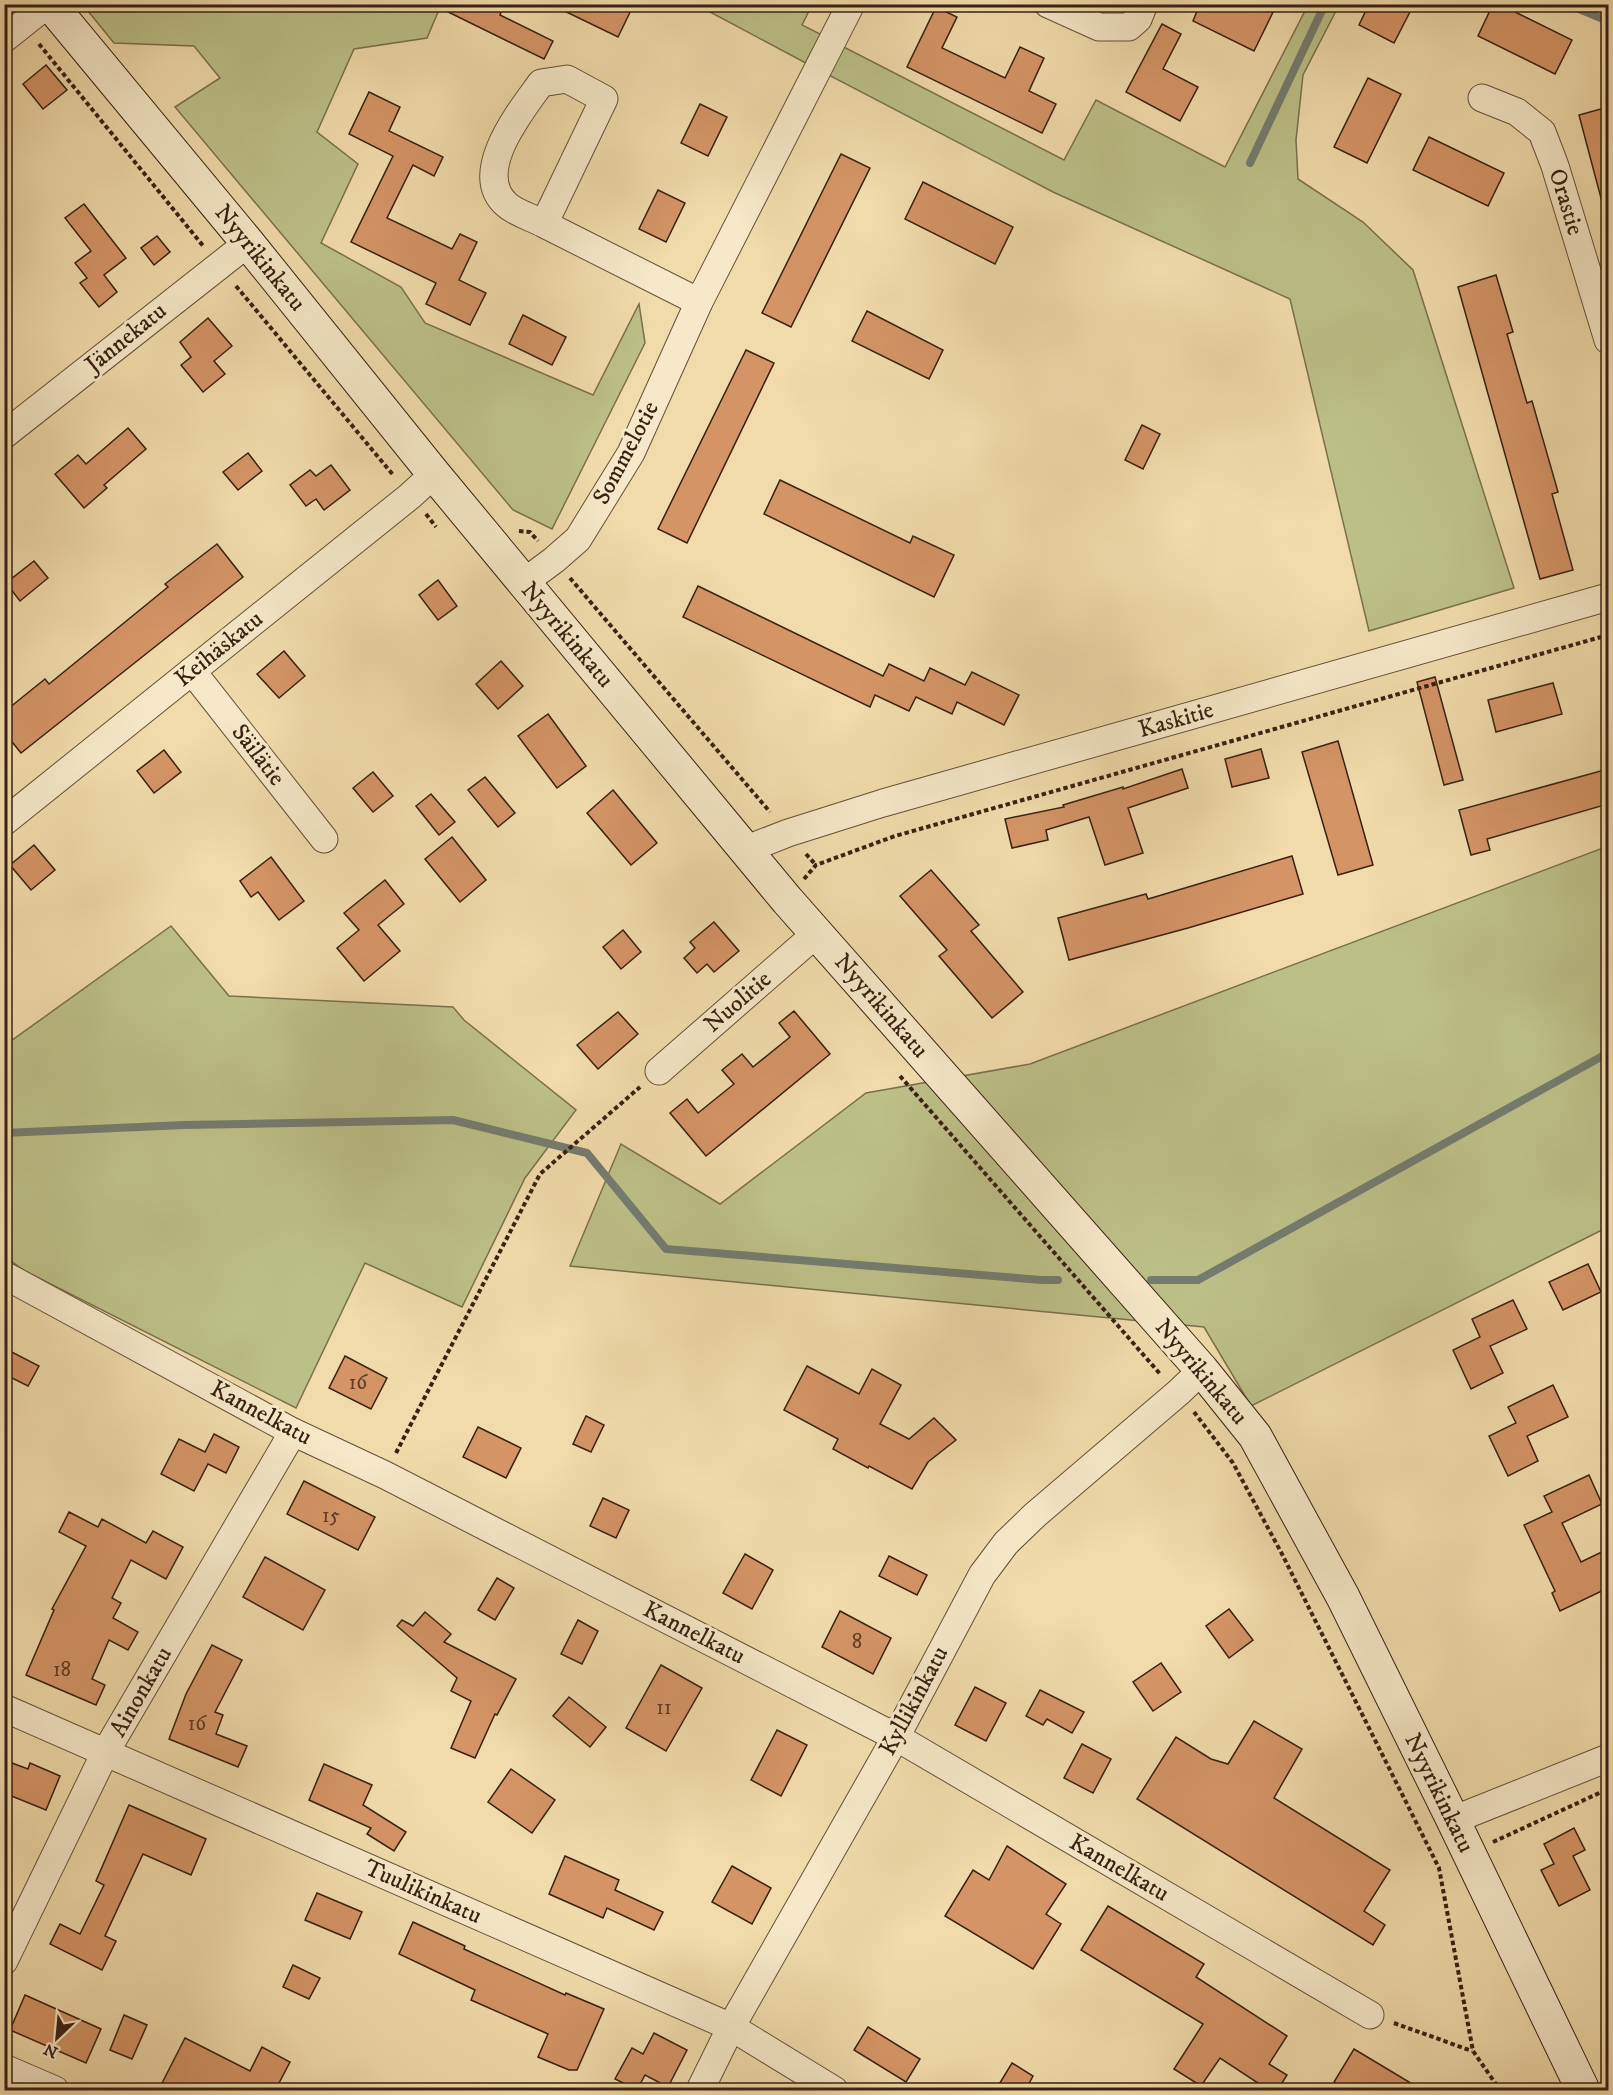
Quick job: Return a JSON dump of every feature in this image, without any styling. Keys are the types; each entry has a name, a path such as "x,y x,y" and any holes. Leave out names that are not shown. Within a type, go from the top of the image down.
{"street":[{"path":"14,32 49,4"},
{"name":"Nyyrikinkatu","path":"49,4 248,243 434,474 788,900 1202,1370 1255,1436 1343,1597 1583,2091"},
{"name":"Sommelotie","path":"524,583 578,539 631,453 699,302 851,4"},
{"path":"1048,4 1099,27 1129,27 1138,19 1144,4"},
{"path":"544,224 604,99 567,79 541,83 511,124 496,157 495,188 507,205 544,224 699,302"},
{"name":"Orastie","path":"1482,98 1517,112 1542,132 1556,166 1608,340"},
{"name":"Jännekatu","path":"4,435 248,243"},
{"name":"Keihäskatu","path":"4,822 410,496 434,474"},
{"name":"Kaskitie","path":"747,849 788,832 906,796 1608,597"},
{"name":"Säilätie","path":"192,671 324,839"},
{"name":"Nuolitie","path":"659,1071 817,933"},
{"name":"Kannelkatu","path":"4,1275 293,1432 385,1475 896,1737 1370,2015"},
{"name":"Kyllikinkatu","path":"700,2091 732,2027 896,1737 982,1575 1006,1543 1035,1515 1202,1370"},
{"name":"Ainonkatu","path":"4,1961 105,1753 293,1432"},
{"name":"Tuulikinkatu","path":"4,1708 732,2027 834,2091"},
{"path":"1453,1820 1606,1765"},
{"path":"4,2068 55,2091"}],"path":[{"path":"14,32 219,265 438,528"},
{"path":"555,560 816,865"},
{"path":"788,900 816,865 895,836 1608,635"},
{"path":"895,1070 1179,1392 1233,1463 1282,1554 1439,1868 1473,2051 1500,2091"},
{"path":"385,1475 540,1174 659,1071"},
{"path":"1439,1868 1608,1789"},
{"path":"1370,2015 1473,2051"}],"green space":[{"path":"83,5 441,5 427,38 354,49 317,132 358,164 321,243 401,287 425,323 593,395 639,304 645,343 552,529 513,510 175,107 220,78 194,46 114,43"},
{"path":"697,5 812,5 802,25 830,39 815,68"},
{"path":"1308,5 1339,5 1303,75 1296,140 1298,179 1363,222 1413,270 1514,588 1369,631 1290,299 1053,192 821,71 836,43 1064,160 1096,100 1225,167"},
{"path":"1608,846 1608,1227 1251,1406 1204,1327 570,1266 621,1144 720,1204 866,1093 1030,1064"},
{"path":"171,926 229,996 453,1007 464,1020 576,1110 525,1178 462,1307 365,1263 296,1408 23,1270 5,1256 4,1046"}],"building":[{"path":"432,4 504,4 500,15 553,41 544,59"},
{"path":"550,4 634,4 618,37"},
{"path":"1200,4 1277,4 1254,51 1193,21"},
{"path":"1369,4 1414,4 1394,43 1359,25"},
{"path":"1493,4 1499,4 1572,40 1555,74 1478,36"},
{"path":"936,7 957,17 942,48 1005,78 1020,47 1044,58 1029,91 1056,104 1042,133 907,67"},
{"path":"1162,24 1181,34 1163,69 1198,87 1180,121 1126,92"},
{"path":"46,65 67,90 43,109 23,84"},
{"path":"1368,78 1401,94 1367,163 1334,147"},
{"path":"369,92 400,107 389,131 443,157 434,176 413,165 387,218 452,249 460,234 477,242 459,280 486,293 470,325 426,304 436,283 351,242 393,156 349,134"},
{"path":"700,104 727,117 708,156 681,143"},
{"path":"1608,107 1608,201 1602,202 1579,115"},
{"path":"1429,137 1504,173 1488,206 1413,170"},
{"path":"841,154 870,168 791,327 762,313"},
{"path":"923,182 1013,227 995,264 905,219"},
{"path":"658,190 685,203 666,242 639,229"},
{"path":"84,204 126,258 104,275 117,292 99,307 80,283 87,278 75,263 91,251 65,218"},
{"path":"157,236 170,252 154,265 141,248"},
{"path":"1496,275 1513,332 1507,334 1527,403 1532,401 1558,492 1552,494 1573,570 1540,579 1458,287"},
{"path":"867,311 943,350 929,379 852,341"},
{"path":"523,315 566,337 552,365 509,344"},
{"path":"208,318 232,346 214,361 225,374 203,392 181,365 191,357 180,342"},
{"path":"746,350 774,363 687,543 658,529"},
{"path":"1142,425 1160,434 1143,469 1125,460"},
{"path":"128,428 146,449 104,485 107,488 84,508 55,474 78,455 86,464"},
{"path":"248,453 262,471 238,490 223,472"},
{"path":"331,465 350,490 324,510 316,499 306,506 290,485 310,470 316,476"},
{"path":"780,480 910,543 913,536 954,555 934,597 764,514"},
{"path":"217,544 243,577 21,753 4,732 4,712 45,679 49,684 168,587 165,584"},
{"path":"34,561 48,578 20,601 6,583"},
{"path":"438,580 457,606 438,620 419,595"},
{"path":"698,586 883,676 889,664 924,681 930,668 965,685 972,672 1019,695 1004,725 957,702 952,714 916,697 909,711 875,695 870,707 683,617"},
{"path":"284,651 305,676 279,698 257,674"},
{"path":"501,661 523,686 498,709 476,684"},
{"path":"1435,677 1463,780 1444,785 1417,682"},
{"path":"1553,683 1562,714 1496,732 1488,700"},
{"path":"548,714 586,766 557,788 518,736"},
{"path":"1338,741 1373,865 1338,875 1302,752"},
{"path":"1261,749 1269,778 1232,787 1225,759"},
{"path":"164,750 181,772 154,793 137,771"},
{"path":"1182,769 1188,788 1128,808 1143,853 1105,865 1089,817 1046,830 1048,840 1012,848 1005,819 1064,807 1063,805 1123,787 1123,789"},
{"path":"1608,769 1608,804 1487,839 1490,850 1471,855 1459,810"},
{"path":"373,772 393,796 373,812 353,788"},
{"path":"485,777 515,813 498,827 468,790"},
{"path":"613,790 657,843 631,865 587,813"},
{"path":"431,794 455,822 439,835 416,806"},
{"path":"452,837 486,880 460,902 425,859"},
{"path":"34,845 55,870 31,890 10,865"},
{"path":"1292,856 1303,894 1069,960 1058,918 1146,894 1148,899"},
{"path":"271,857 304,901 279,920 258,892 251,897 240,881"},
{"path":"931,870 979,925 971,931 1023,992 992,1018 939,956 947,950 900,896"},
{"path":"385,880 404,904 378,925 400,951 364,981 337,948 359,930 344,913"},
{"path":"714,922 739,951 714,972 707,964 697,973 684,958 695,948 690,942"},
{"path":"623,930 641,952 621,969 603,947"},
{"path":"794,1011 830,1054 706,1156 670,1113 687,1099 698,1113 734,1084 722,1070 742,1054 753,1067 790,1037 779,1023"},
{"path":"618,1012 638,1034 598,1069 577,1045"},
{"path":"1588,1264 1601,1292 1563,1310 1549,1282"},
{"path":"1513,1300 1527,1329 1490,1346 1503,1373 1471,1389 1453,1350 1480,1337 1472,1319"},
{"path":"4,1348 39,1366 28,1386 4,1374"},
{"path":"345,1356 387,1378 371,1409 329,1388"},
{"path":"807,1366 859,1394 872,1369 901,1385 880,1424 909,1439 934,1418 956,1440 928,1462 912,1489 869,1466 868,1468 833,1449 838,1439 784,1410"},
{"path":"1553,1385 1568,1417 1527,1436 1538,1461 1508,1476 1489,1436 1516,1423 1508,1407"},
{"path":"586,1416 604,1425 591,1452 573,1444"},
{"path":"478,1427 521,1448 506,1478 463,1457"},
{"path":"214,1434 239,1447 226,1473 208,1464 194,1491 161,1474 179,1439 205,1452"},
{"path":"1589,1475 1602,1504 1562,1523 1581,1562 1608,1549 1608,1588 1560,1611 1552,1593 1555,1591 1524,1525 1552,1512 1544,1496"},
{"path":"304,1481 375,1517 358,1550 287,1514"},
{"path":"603,1498 629,1510 616,1538 590,1526"},
{"path":"69,1512 98,1527 102,1519 146,1543 153,1531 183,1547 166,1579 131,1560 112,1598 121,1603 113,1618 138,1632 128,1650 109,1640 92,1679 105,1685 96,1705 26,1675 54,1610 52,1609 86,1546 59,1532"},
{"path":"745,1554 773,1570 752,1609 723,1593"},
{"path":"889,1556 927,1575 917,1595 879,1576"},
{"path":"265,1557 325,1590 303,1630 243,1597"},
{"path":"497,1578 514,1588 495,1620 478,1610"},
{"path":"1229,1609 1253,1640 1229,1658 1206,1626"},
{"path":"840,1611 891,1638 873,1674 822,1647"},
{"path":"425,1612 451,1634 444,1642 516,1679 497,1715 495,1714 475,1758 451,1748 471,1701 451,1691 457,1678 397,1626 402,1620 413,1626"},
{"path":"578,1620 598,1631 582,1664 561,1654"},
{"path":"212,1645 242,1660 215,1712 223,1715 216,1734 247,1746 238,1767 169,1739 186,1694"},
{"path":"1161,1663 1181,1692 1153,1711 1133,1682"},
{"path":"661,1665 702,1688 666,1751 626,1728"},
{"path":"975,1687 1006,1703 986,1741 955,1725"},
{"path":"1040,1690 1084,1712 1072,1733 1047,1719 1043,1725 1026,1716"},
{"path":"569,1697 606,1727 590,1747 553,1716"},
{"path":"1254,1721 1302,1749 1274,1798 1390,1870 1364,1911 1385,1925 1373,1945 1137,1799 1176,1737 1211,1759 1228,1764"},
{"path":"777,1730 807,1745 781,1796 751,1780"},
{"path":"1082,1744 1111,1759 1093,1793 1064,1778"},
{"path":"4,1760 28,1769 30,1763 60,1776 46,1810 4,1793"},
{"path":"324,1764 372,1785 363,1805 406,1832 394,1851 367,1834 371,1828 309,1800"},
{"path":"511,1769 555,1800 532,1833 488,1802"},
{"path":"129,1805 206,1839 191,1875 143,1854 105,1936 116,1941 102,1970 50,1944 60,1924 80,1934 104,1885 96,1881"},
{"path":"1574,1828 1585,1850 1573,1856 1590,1890 1559,1906 1541,1870 1554,1864 1544,1844"},
{"path":"1007,1846 1066,1884 1046,1914 1061,1924 1033,1969 945,1916 973,1870 989,1880"},
{"path":"565,1856 619,1880 615,1890 663,1912 654,1930 607,1908 603,1918 549,1894"},
{"path":"732,1866 771,1888 752,1924 712,1902"},
{"path":"317,1893 362,1912 350,1939 305,1920"},
{"path":"1108,1906 1204,1964 1196,1977 1287,2036 1269,2064 1287,2075 1277,2091 1270,2091 1220,2058 1201,2086 1174,2069 1203,2024 1081,1950"},
{"path":"413,1922 465,1946 464,1949 565,1995 566,1993 604,2009 577,2070 569,2070 538,2057 548,2034 471,2000 475,1990 399,1954"},
{"path":"293,1965 320,1978 309,1999 283,1987"},
{"path":"25,1995 101,2029 86,2063 10,2030"},
{"path":"124,2015 147,2025 132,2059 110,2050"},
{"path":"868,2027 920,2059 906,2082 854,2050"},
{"path":"654,2033 687,2050 668,2087 645,2075 637,2090 615,2079 632,2048 643,2054"},
{"path":"185,2038 250,2071 262,2047 290,2062 278,2085 289,2091 158,2091"},
{"path":"1354,2049 1424,2091 1348,2091 1334,2082"},
{"path":"1012,2063 1033,2076 1025,2091 995,2091"}],"waterway":[{"path":"1250,163 1325,4"},
{"path":"1567,4 1608,21"},
{"path":"1151,1280 1198,1280 1608,1053"},
{"path":"4,1133 184,1125 453,1120 587,1153 666,1249 1058,1280"}]}
